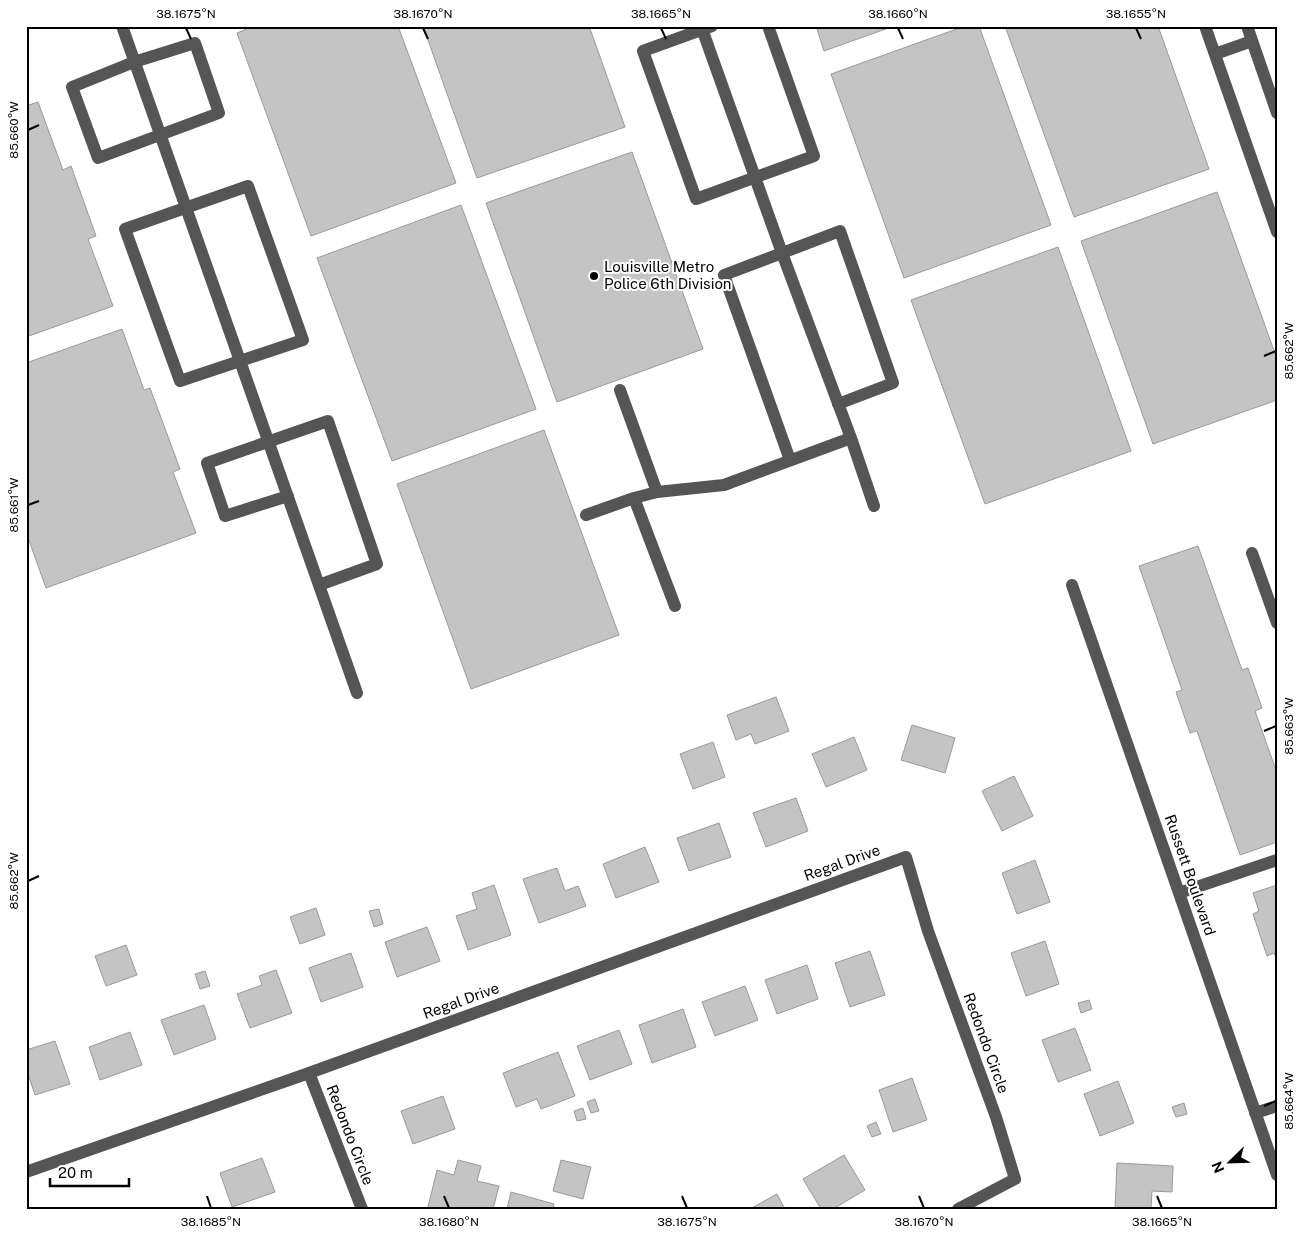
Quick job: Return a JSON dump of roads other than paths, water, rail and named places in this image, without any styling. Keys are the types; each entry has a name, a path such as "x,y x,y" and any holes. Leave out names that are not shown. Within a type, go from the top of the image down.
{"street":[{"path":"122,26 357,693"},
{"path":"768,26 814,156 756,178 696,199 643,50 705,27 756,178 782,253 851,438 874,506"},
{"path":"1205,26 1277,232"},
{"path":"1247,26 1277,114"},
{"path":"1215,54 1252,41"},
{"path":"195,43 219,113 98,158 72,87 134,62 195,43"},
{"path":"248,186 303,340 180,381 125,229 186,207 248,186"},
{"path":"790,460 724,275 840,231 893,383 838,404"},
{"path":"620,390 657,492"},
{"path":"288,496 226,516 207,463 328,421 377,564 319,585"},
{"path":"586,516 634,498 657,492 724,485 851,438"},
{"path":"634,498 674,606"},
{"path":"1252,553 1277,623"},
{"name":"Russett Boulevard","path":"1072,585 1277,1175"},
{"name":"Regal Drive","path":"26,1172 309,1073 906,857"},
{"name":"Redondo Circle","path":"906,857 928,930 996,1117 1015,1179 958,1209"},
{"path":"1179,893 1277,860"},
{"name":"Redondo Circle","path":"309,1073 362,1209"},
{"path":"1255,1113 1277,1106"}],"place":[{"name":"Louisville Metro Police 6th Division","path":"594,276"}]}
